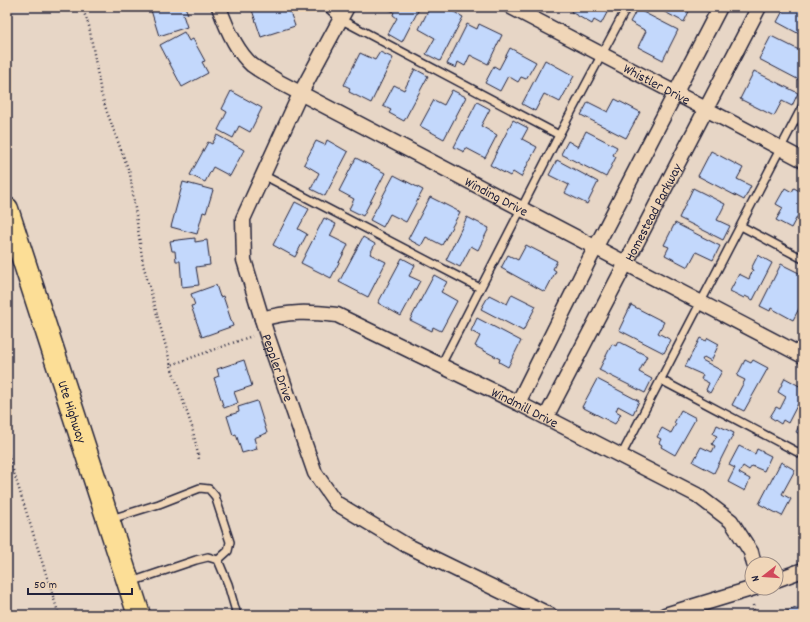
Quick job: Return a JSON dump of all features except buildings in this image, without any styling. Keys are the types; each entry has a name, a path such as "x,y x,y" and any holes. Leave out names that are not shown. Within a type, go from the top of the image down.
{"main road":[{"name":"Ute Highway","path":"7,209 139,615"}],"street":[{"name":"Winding Drive","path":"219,7 224,20 244,57 252,65 300,94 803,356"},
{"name":"Whistler Drive","path":"511,7 803,160"},
{"path":"518,403 720,7"},
{"name":"Homestead Parkway","path":"546,417 759,7"},
{"name":"Peppler Drive","path":"343,13 300,94 243,219 244,260 262,319 315,473 336,503 406,545 550,615"},
{"name":"Windmill Drive","path":"262,319 279,314 311,312 337,315 441,365 697,495 731,521 751,552 752,556"},
{"path":"784,577 803,570"},
{"path":"664,615 744,591"}],"lane":[{"path":"327,7 343,13 559,135"},
{"path":"441,365 626,7"},
{"path":"621,456 803,105"},
{"path":"263,175 480,288"},
{"path":"741,226 803,259"},
{"path":"661,380 803,455"},
{"path":"109,520 159,504 200,488 210,489 215,496 230,542 228,552 218,560"},
{"path":"129,582 208,557 218,560"},
{"path":"218,560 228,584 237,615"}],"path":[{"path":"82,7 89,26 101,93 130,174 143,264 171,366 192,427 199,459"},
{"path":"171,366 252,336"},
{"path":"7,451 59,615"},
{"path":"753,605 755,615"}]}
